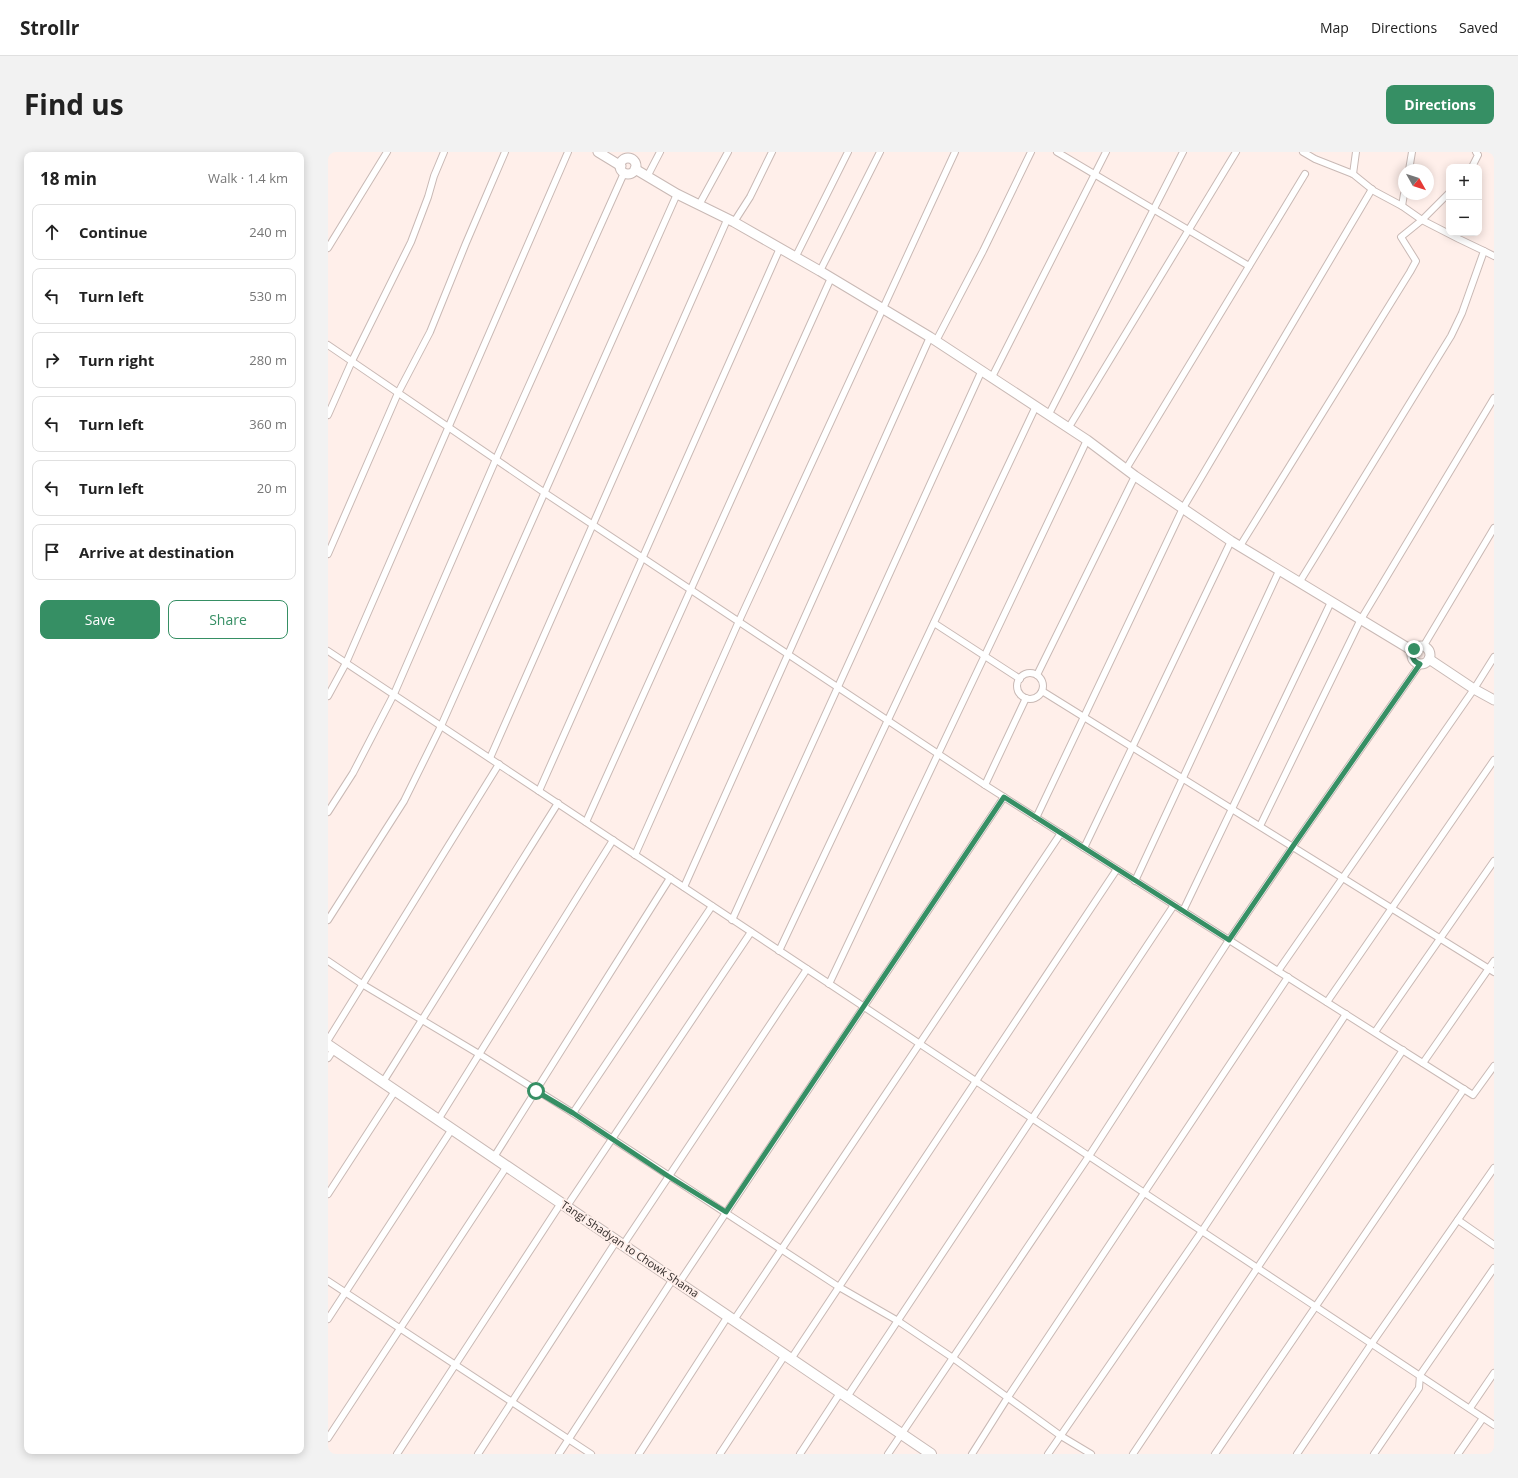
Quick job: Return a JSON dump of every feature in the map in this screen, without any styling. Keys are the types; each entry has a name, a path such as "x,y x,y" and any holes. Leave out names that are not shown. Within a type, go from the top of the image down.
{"main road":[{"path":"598,152 622,169 631,173 635,170"},
{"path":"622,169 623,161 630,159 636,164 635,170"},
{"path":"635,170 780,248 933,339 1049,414 1135,476 1236,544 1413,652"},
{"path":"1417,647 1423,647 1429,653 1429,659 1424,664 1420,664 1414,661 1412,655 1417,647"},
{"path":"1429,659 1474,689 1494,700"},
{"name":"Tangi Shadyan to Chowk Shama","path":"330,1051 383,1082 931,1454"}],"street":[{"path":"328,248 387,152"},
{"path":"328,415 352,361 411,242 444,152"},
{"path":"328,554 398,393 430,332 505,152"},
{"path":"328,696 346,662 568,152"},
{"path":"646,177 660,152"},
{"path":"700,205 728,152"},
{"path":"490,758 730,221 750,197 772,152"},
{"path":"795,258 848,152"},
{"path":"820,271 880,152"},
{"path":"635,855 739,621 955,152"},
{"path":"684,887 788,654 933,339 983,251 1031,152"},
{"path":"1057,152 1249,266"},
{"path":"992,377 1106,152"},
{"path":"1049,414 1183,152"},
{"path":"1069,428 1236,152"},
{"path":"1303,152 1315,160 1353,174 1372,189 1402,206 1422,220 1459,240 1494,256"},
{"path":"1353,174 1356,152"},
{"path":"1410,164 1412,152"},
{"path":"1474,164 1478,155 1476,152"},
{"path":"328,812 353,773 394,694 622,169"},
{"path":"1126,469 1305,174"},
{"path":"1036,818 1083,716 1183,508 1372,189"},
{"path":"328,920 404,801 441,726 678,194"},
{"path":"1084,848 1132,747 1236,544 1416,261 1401,237 1422,220 1446,196"},
{"path":"1402,206 1403,200"},
{"path":"539,791 780,248"},
{"path":"1299,583 1451,336 1462,313 1484,251"},
{"path":"586,822 830,278"},
{"path":"328,345 545,493 985,785 1473,1095 1494,1066"},
{"path":"732,920 982,370"},
{"path":"1260,826 1360,620 1494,398"},
{"path":"779,951 1036,406"},
{"path":"829,984 1087,440"},
{"path":"1036,675 1135,476"},
{"path":"1423,647 1494,528"},
{"path":"1135,881 1279,571"},
{"path":"1183,911 1331,602"},
{"path":"934,623 1020,679"},
{"path":"328,651 1494,1424"},
{"path":"1278,971 1474,689 1494,657"},
{"path":"888,1454 1088,1156 1229,940 1420,664"},
{"path":"1027,673 1036,675 1042,682 1042,691 1036,698 1026,698 1019,692 1018,683 1027,673"},
{"path":"1042,691 1343,876 1492,970"},
{"path":"985,785 1026,698"},
{"path":"1327,1002 1494,760"},
{"path":"328,1040 499,764"},
{"path":"559,1454 676,1281 726,1212 1004,797"},
{"path":"383,1082 558,803"},
{"path":"639,1454 731,1318 782,1250 1061,833"},
{"path":"438,1120 613,840"},
{"path":"1375,1032 1494,861"},
{"path":"720,1454 838,1288 1117,869"},
{"path":"494,1157 670,878"},
{"path":"800,1454 898,1321 1174,905"},
{"path":"573,1113 712,906"},
{"path":"397,1454 564,1204 612,1139 751,932"},
{"path":"328,961 362,984 479,1054 573,1113 668,1176 726,1212 838,1288 898,1321 953,1358 1061,1436 1091,1454"},
{"path":"1423,1063 1492,970 1494,962"},
{"path":"478,1454 620,1242 668,1176 807,969"},
{"path":"972,1454 1008,1397 1288,977"},
{"path":"1048,1454 1202,1231 1346,1014"},
{"path":"1133,1454 1403,1050"},
{"path":"1215,1454 1464,1089"},
{"path":"328,1194 395,1091"},
{"path":"328,1319 452,1129"},
{"path":"328,1438 507,1166"},
{"path":"1297,1454 1372,1343 1494,1168"},
{"path":"1458,1220 1494,1245"},
{"path":"1374,1454 1419,1388 1420,1375 1494,1268"},
{"path":"328,1281 591,1454"},
{"path":"1470,1408 1494,1373"},
{"path":"1458,1454 1483,1418"}],"route":[{"path":"536,1091 573,1113 668,1176 726,1212 1004,797 1229,940 1420,664 1412,658 1414,649"}]}
